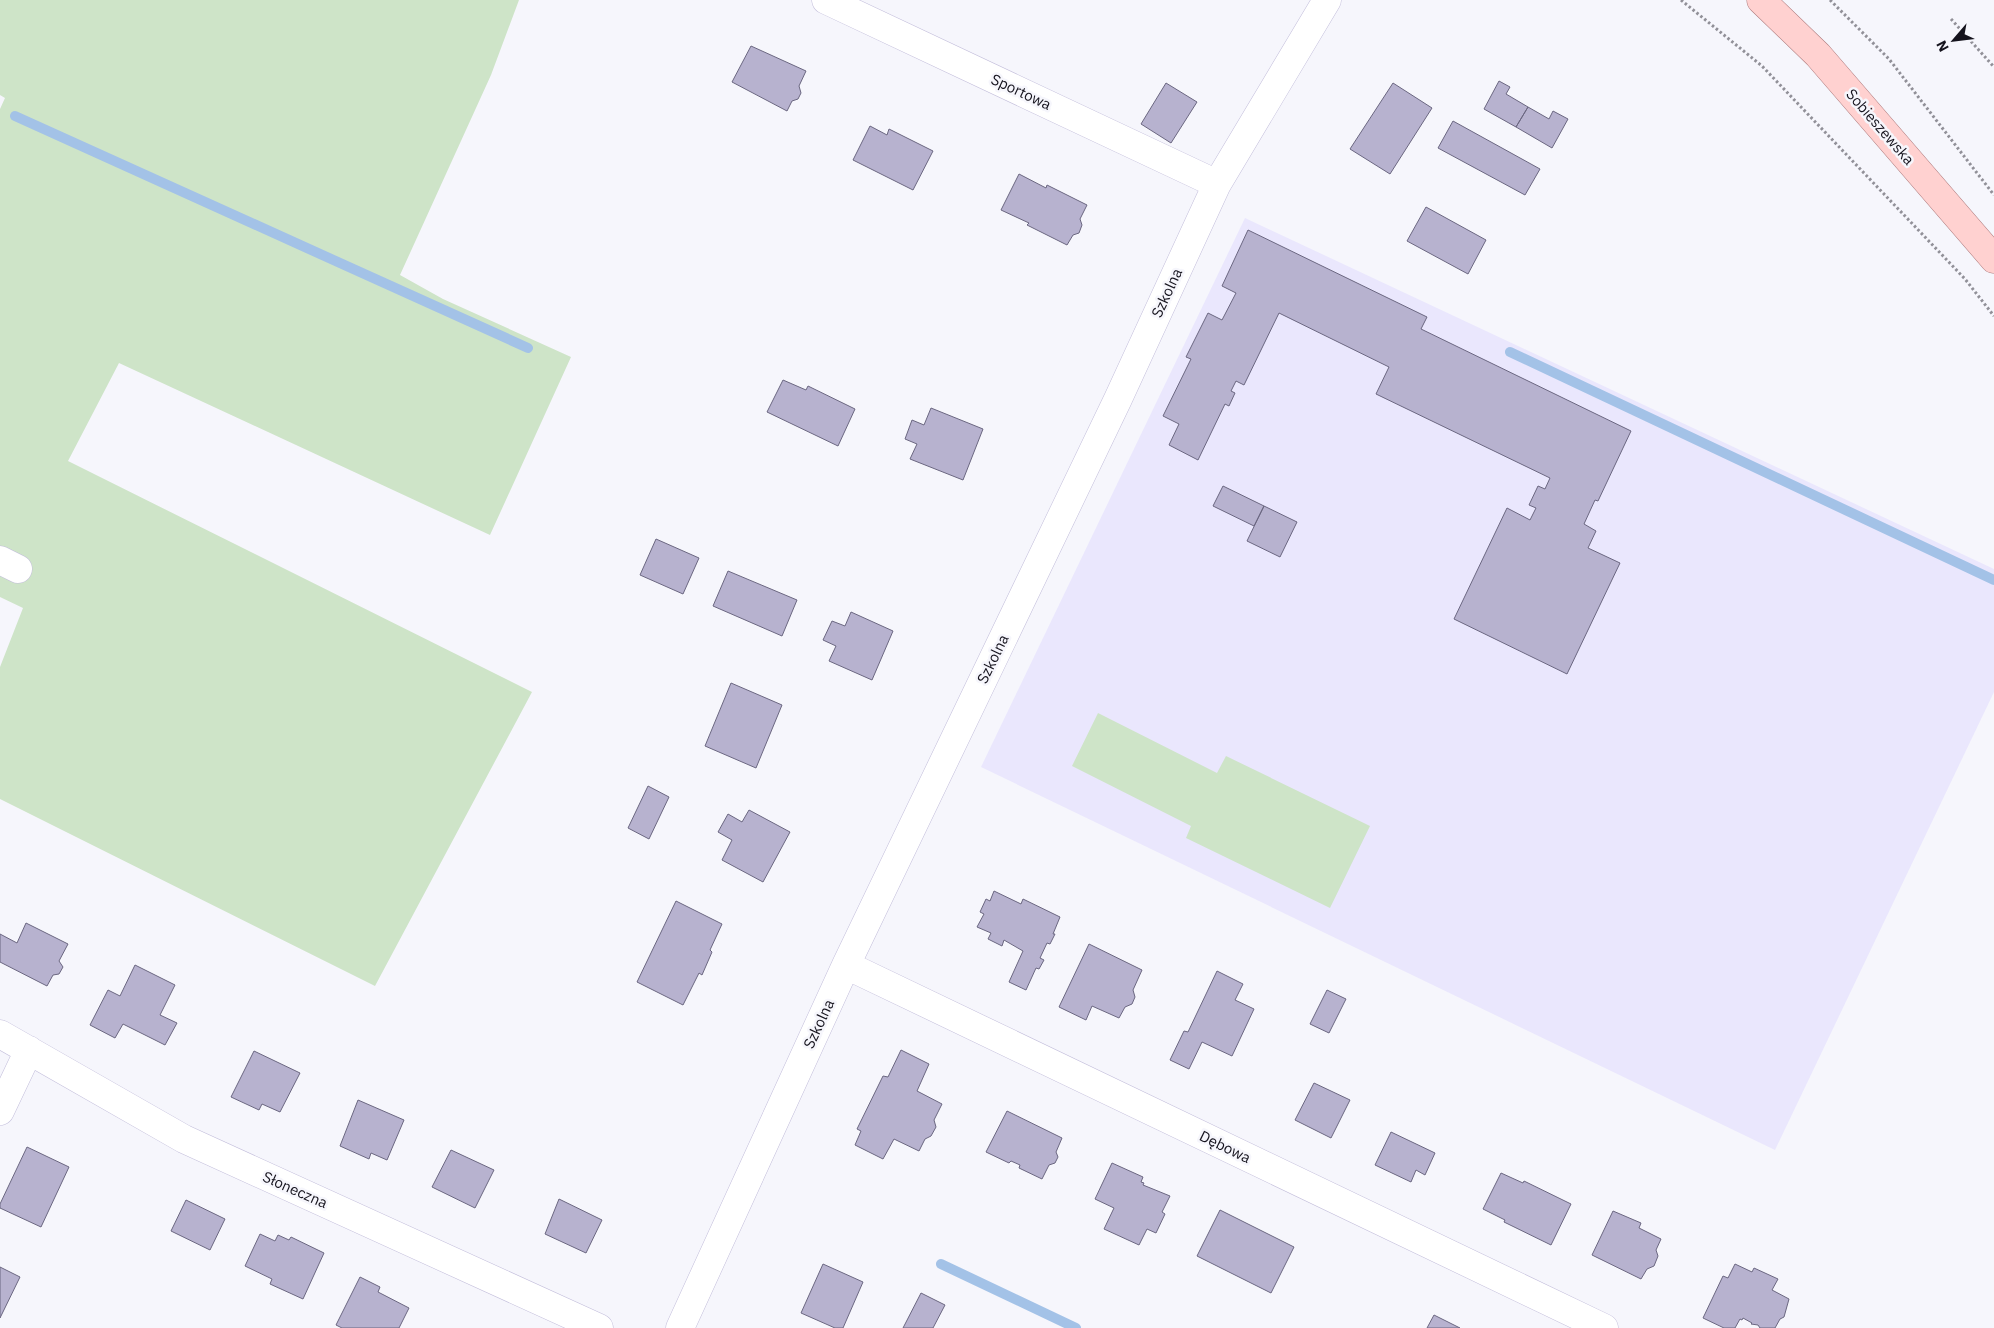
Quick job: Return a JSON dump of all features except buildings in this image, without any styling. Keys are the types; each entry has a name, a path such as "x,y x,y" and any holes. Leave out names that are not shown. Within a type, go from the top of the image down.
{"main road":[{"name":"Sobieszewska","path":"1761,0 1818,55 1994,259"}],"street":[{"name":"Sportowa","path":"826,0 1216,184"},
{"name":"Szkolna","path":"680,1328 846,965 1118,399 1216,184 1327,0"},
{"name":"Dębowa","path":"846,965 1604,1328"},
{"name":"Słoneczna","path":"0,1034 184,1139 599,1328"},
{"path":"0,1111 29,1050"}],"path":[{"path":"1681,0 1762,66 1965,279 1994,316"},
{"path":"1830,0 1890,59 1994,194"},
{"path":"1950,19 1994,67"}],"shaded area":[{"path":"1245,218 1994,569 1994,692 1775,1150 981,767"}],"green space":[{"path":"0,0 519,0 491,75 400,275 443,299 571,357 490,535 119,363 68,461 532,692 375,986 0,799 0,667 23,608 0,597 0,109 5,98 0,95"},
{"path":"1098,713 1217,773 1226,756 1370,826 1330,908 1186,838 1191,826 1072,766"}],"waterway":[{"path":"15,116 528,348"},
{"path":"1510,352 1994,580"},
{"path":"941,1264 1076,1328"}]}
